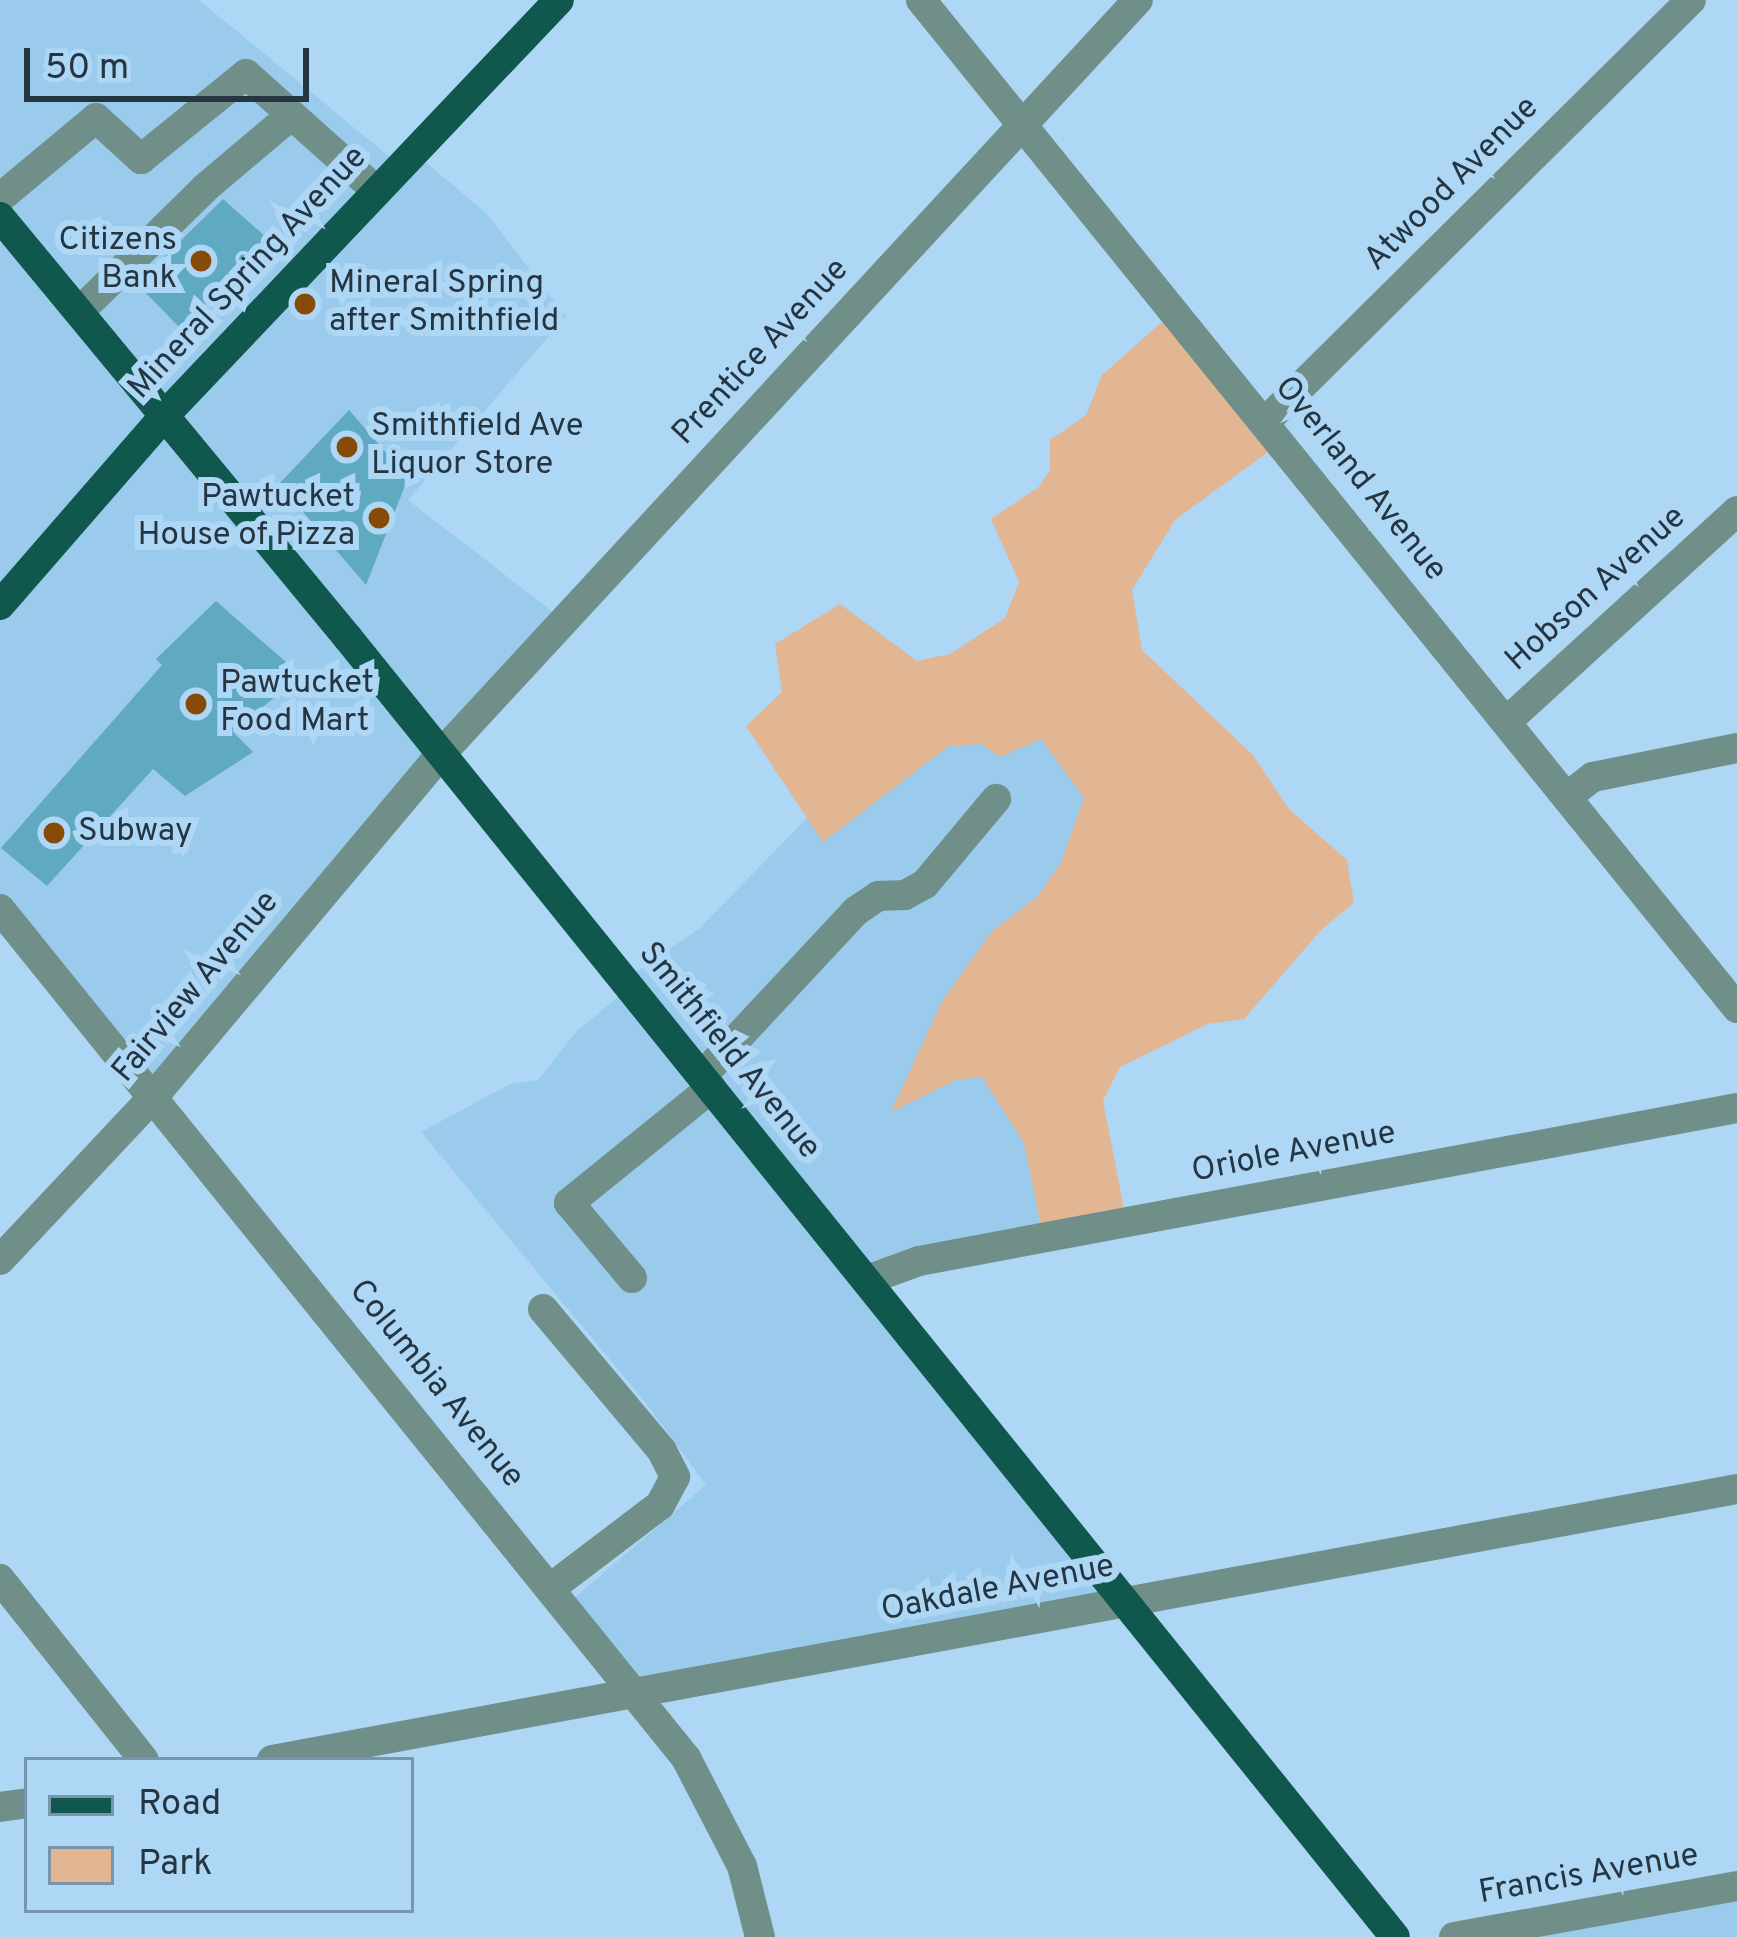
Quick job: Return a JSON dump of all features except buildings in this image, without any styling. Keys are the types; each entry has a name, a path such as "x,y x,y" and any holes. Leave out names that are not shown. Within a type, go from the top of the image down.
{"main road":[{"name":"Mineral Spring Avenue","path":"0,605 70,518 165,415 559,0"},
{"name":"Smithfield Avenue","path":"0,217 707,1082 1395,1937"}],"street":[{"name":"Overland Avenue","path":"921,0 1737,1008"},
{"name":"Prentice Avenue","path":"440,755 1138,0"},
{"name":"Atwood Avenue","path":"1266,421 1690,0"},
{"path":"0,199 96,118 141,159 246,74 377,191"},
{"path":"80,312 205,188 290,117"},
{"name":"Hobson Avenue","path":"1506,722 1737,511"},
{"path":"1568,796 1593,777 1737,748"},
{"name":"Fairview Avenue","path":"0,1260 154,1096 440,755"},
{"path":"632,1278 569,1203 707,1082 856,911 878,896 905,895 925,884 996,799"},
{"name":"Columbia Avenue","path":"0,909 686,1758 742,1866 760,1937"},
{"name":"Oriole Avenue","path":"867,1280 919,1261 1737,1108"},
{"path":"543,1309 662,1450 674,1477 660,1504 552,1587"},
{"name":"Oakdale Avenue","path":"289,1757 1737,1489"},
{"path":"0,1579 142,1757"},
{"name":"Francis Avenue","path":"1454,1937 1737,1886"}],"shaded area":[{"path":"0,0 199,0 397,163 416,154 486,213 566,316 408,500 557,615 145,1086 0,909"},
{"path":"1041,738 1084,798 1061,862 1038,896 992,931 892,1111 956,1080 982,1076 1024,1143 1042,1232 863,1269 1109,1590 633,1693 564,1607 706,1485 646,1403 421,1132 510,1084 538,1080 577,1031 623,993 627,978 700,928 807,818 823,841 949,746"},
{"path":"1737,1884 1737,1937 1447,1937"}],"green space":[{"path":"1172,313 1276,446 1175,520 1132,590 1142,650 1253,755 1289,809 1347,860 1354,903 1322,929 1244,1019 1208,1024 1120,1067 1103,1101 1125,1214 1042,1232 1024,1143 982,1077 956,1080 891,1112 942,1001 992,931 1038,896 1061,862 1084,798 1041,739 1000,757 981,744 949,746 823,842 746,726 782,692 775,644 840,604 917,661 950,654 1005,618 1019,582 991,519 1039,487 1050,470 1050,440 1086,415 1102,375"}],"place":[{"name":"Citizens Bank","path":"201,261"},
{"name":"Mineral Spring after Smithfield","path":"305,304"},
{"name":"Smithfield Ave Liquor Store","path":"347,447"},
{"name":"Pawtucket House of Pizza","path":"379,518"},
{"name":"Pawtucket Food Mart","path":"196,704"},
{"name":"Subway","path":"54,833"}]}
